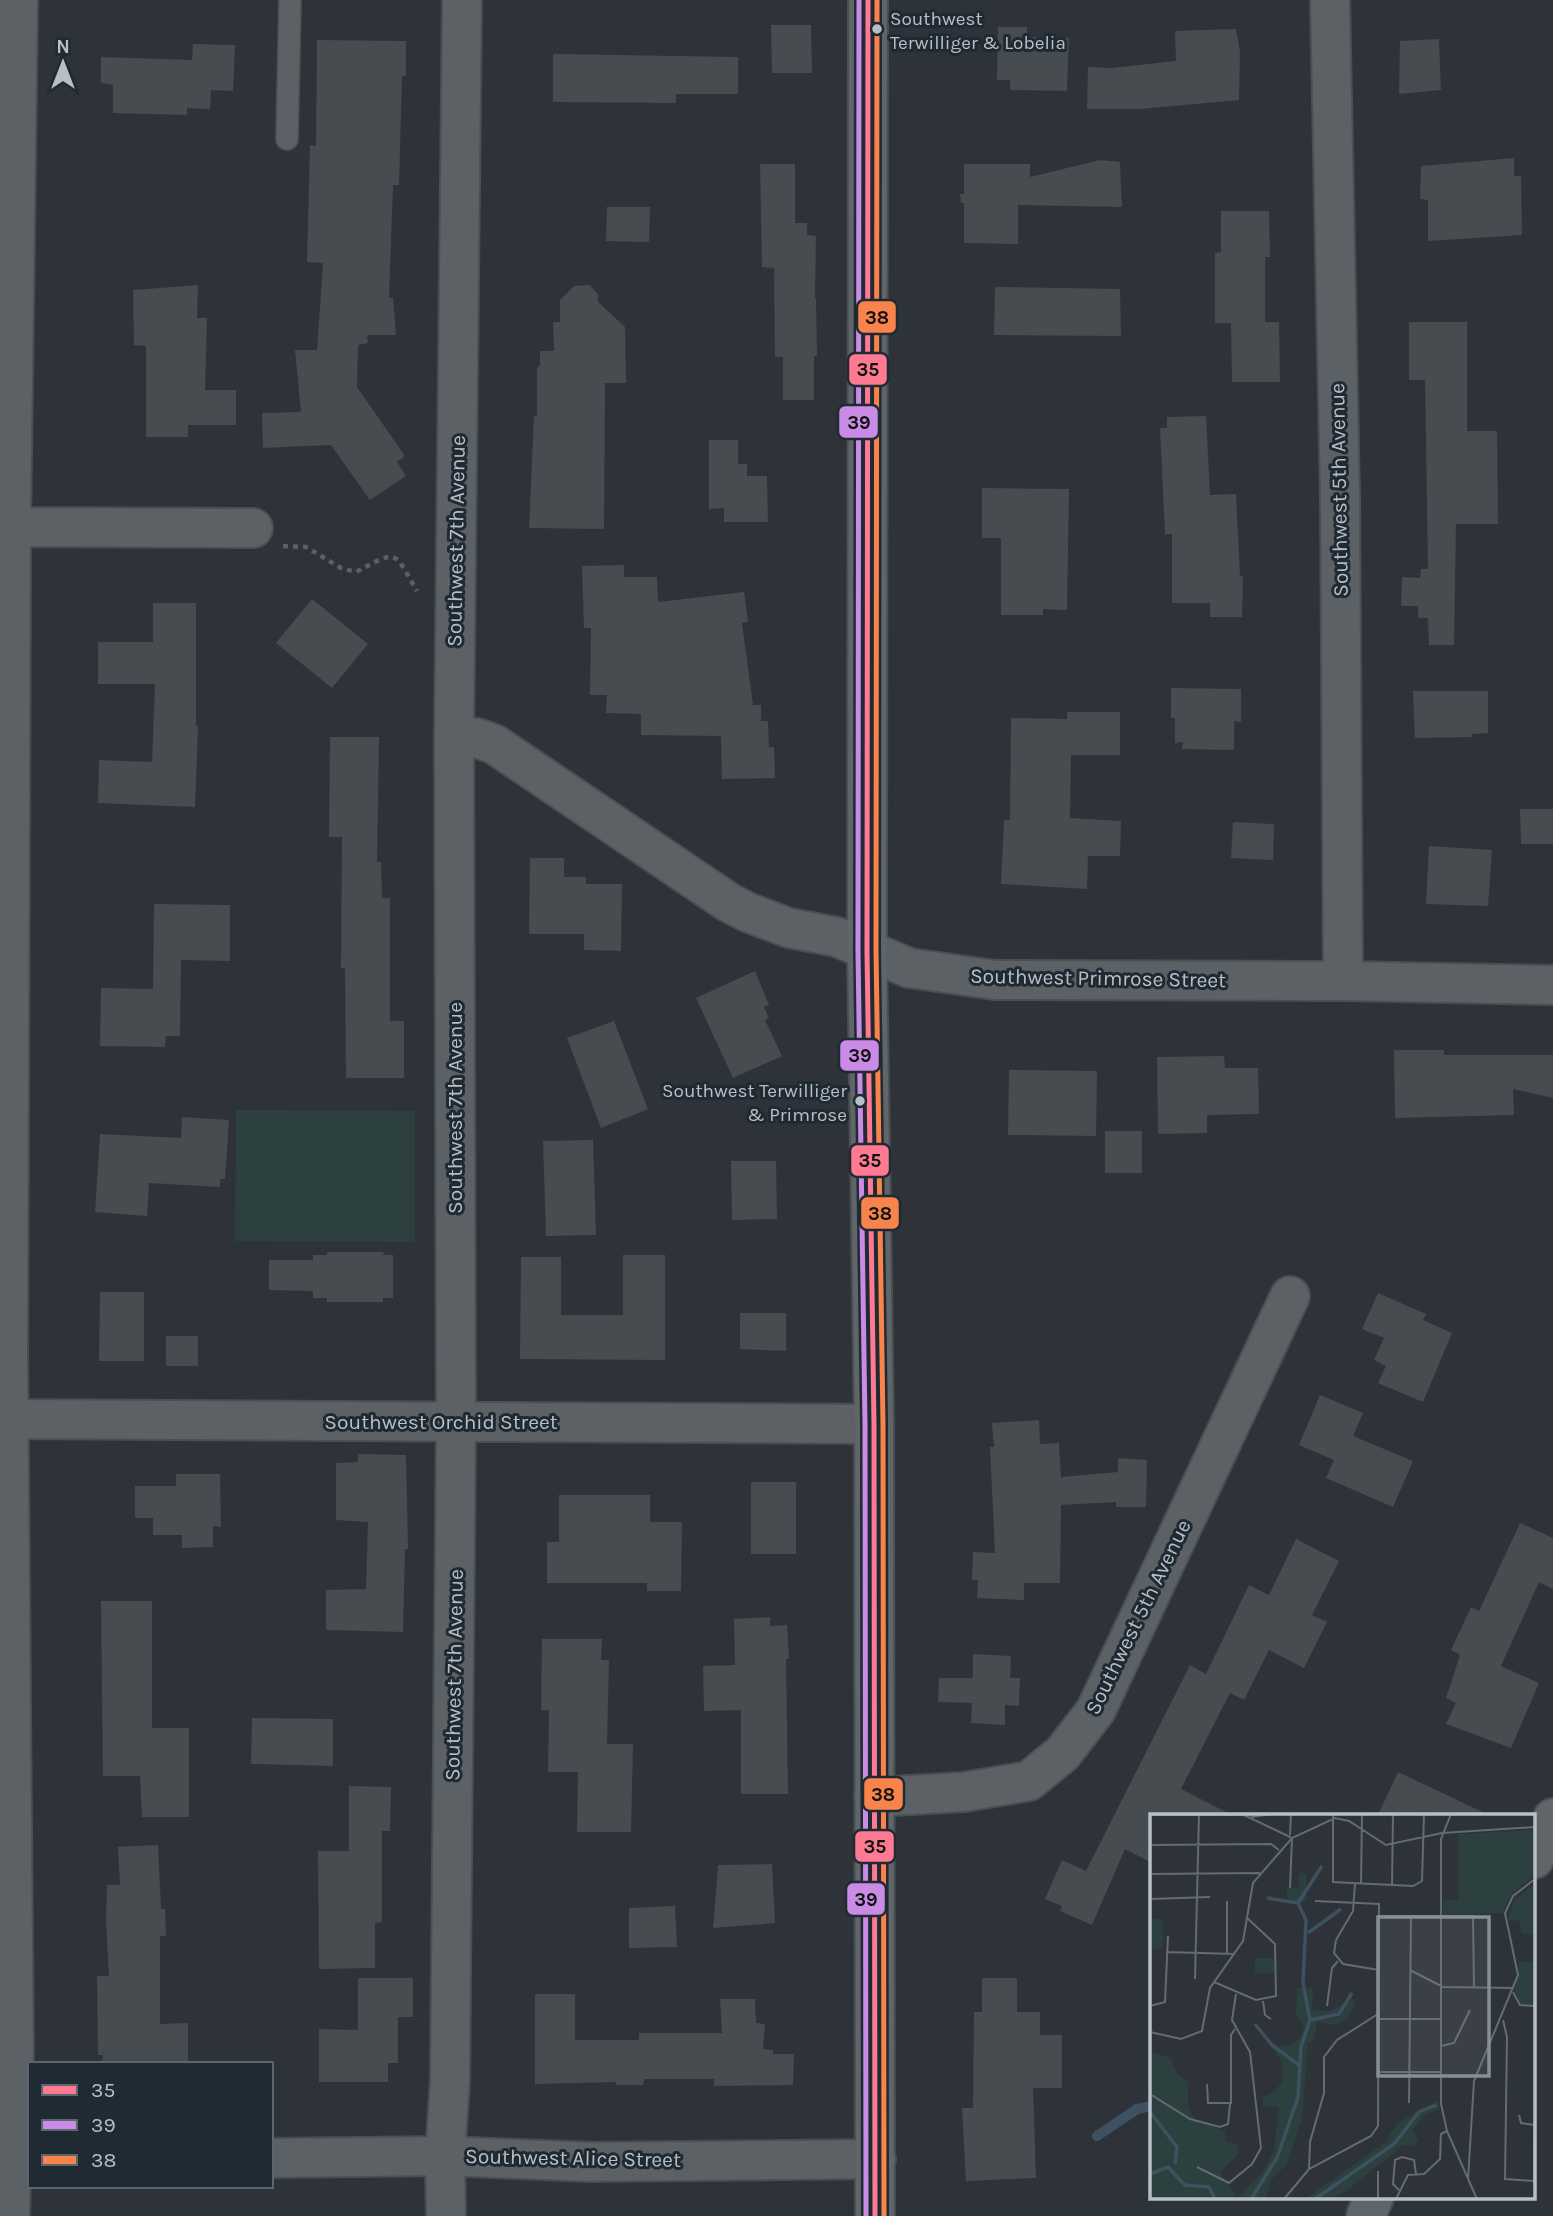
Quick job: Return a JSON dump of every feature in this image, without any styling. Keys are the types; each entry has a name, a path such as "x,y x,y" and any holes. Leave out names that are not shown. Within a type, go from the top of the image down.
{"main road":[{"path":"868,0 867,951 874,1424 875,2216"},
{"path":"1536,1855 1553,1818"},
{"path":"1367,2216 1374,2198"}],"street":[{"path":"10,2216 20,2162 14,2066 9,1419 4,1354 6,731 18,0"},
{"name":"Southwest 7th Avenue","path":"446,2216 445,2156 450,2081 456,1423 454,736 462,0"},
{"name":"Southwest 5th Avenue","path":"1330,0 1340,482 1343,981"},
{"path":"11,527 253,528"},
{"name":"Southwest Primrose Street","path":"454,736 477,738 494,744 737,907 789,928 837,937 909,968 995,980 1343,981 1553,985"},
{"name":"Southwest 5th Avenue","path":"874,1797 964,1793 1029,1781 1063,1753 1096,1710 1290,1296"},
{"name":"Southwest Orchid Street","path":"9,1419 874,1424"},
{"name":"Southwest Alice Street","path":"273,2158 445,2156 591,2162 876,2159"}],"lane":[{"path":"286,139 289,0"}],"path":[{"path":"253,528 274,543 306,547 356,572 388,556 400,562"}],"green space":[{"path":"236,1110 415,1111 415,1242 235,1241"}],"building":[{"path":"771,25 811,25 812,73 772,73"},
{"path":"998,27 1027,27 1027,37 1069,38 1067,91 1010,90 1010,80 997,80"},
{"path":"1236,29 1240,52 1239,100 1140,109 1087,109 1088,67 1112,68 1176,61 1175,31"},
{"path":"1439,39 1441,90 1399,94 1400,41"},
{"path":"317,40 406,41 406,76 402,76 399,185 393,185 389,298 393,298 396,335 367,335 368,343 358,345 357,387 405,456 397,462 406,476 370,500 331,445 263,448 262,413 301,412 295,350 317,350 323,263 307,262 310,145 316,146"},
{"path":"193,44 235,45 233,91 211,90 210,109 187,108 187,115 113,113 113,85 101,83 101,57 192,60"},
{"path":"553,54 738,57 738,94 676,94 676,103 553,102"},
{"path":"1514,158 1514,176 1521,176 1522,235 1428,241 1428,200 1420,199 1421,166"},
{"path":"1100,160 1120,162 1122,207 1018,205 1018,244 964,243 964,203 961,203 960,194 964,194 964,164 1030,164 1030,177"},
{"path":"760,164 795,164 795,223 807,223 807,235 816,236 817,356 814,356 814,400 783,400 783,357 775,357 774,268 762,267"},
{"path":"607,207 650,207 649,242 606,241"},
{"path":"1221,211 1269,211 1270,257 1265,257 1265,322 1279,322 1280,382 1232,382 1231,323 1215,323 1215,253 1221,252"},
{"path":"198,285 197,318 207,318 205,390 236,390 236,425 188,425 188,437 146,437 146,346 134,345 133,290"},
{"path":"589,285 598,294 598,302 625,327 626,383 605,383 604,529 529,528 540,351 554,351 553,322 560,322 560,300 574,286"},
{"path":"995,287 1120,289 1121,336 994,335"},
{"path":"1409,322 1467,322 1467,431 1497,431 1498,524 1456,524 1454,645 1429,645 1428,618 1418,618 1418,606 1401,606 1402,577 1420,578 1421,569 1428,569 1425,380 1409,380"},
{"path":"1206,416 1210,495 1236,494 1240,576 1243,577 1242,617 1210,617 1210,603 1172,603 1172,534 1165,534 1160,428 1167,428 1167,417"},
{"path":"709,440 738,440 738,464 747,464 747,476 767,476 768,522 724,522 724,508 709,509"},
{"path":"982,488 1069,489 1067,610 1043,609 1043,615 1001,615 1001,538 982,538"},
{"path":"624,565 624,577 657,577 658,602 744,592 748,622 742,623 753,705 761,705 761,721 768,721 769,747 774,747 775,778 722,779 721,736 641,735 641,714 606,713 607,695 590,695 591,628 584,628 582,566"},
{"path":"312,599 368,644 332,688 276,643"},
{"path":"153,603 196,603 198,726 195,807 98,803 99,760 152,762 155,684 98,684 98,642 153,642"},
{"path":"1171,688 1241,689 1241,722 1234,721 1234,750 1182,749 1183,742 1175,743 1175,718 1171,718"},
{"path":"1413,691 1488,691 1488,733 1472,734 1472,737 1415,738"},
{"path":"1067,712 1120,712 1120,755 1071,755 1070,818 1121,821 1120,856 1088,856 1087,889 1001,884 1004,820 1010,820 1011,718 1067,719"},
{"path":"330,737 379,737 377,862 381,862 382,898 390,898 390,1021 404,1021 404,1078 346,1078 345,968 341,968 342,837 329,837"},
{"path":"1520,809 1553,809 1553,844 1521,844"},
{"path":"1233,822 1274,824 1273,860 1231,858"},
{"path":"1429,846 1492,850 1488,906 1426,904"},
{"path":"530,858 564,858 564,877 586,877 586,884 622,884 621,951 584,950 584,934 529,934"},
{"path":"154,904 230,905 230,961 181,960 180,1036 166,1036 165,1047 100,1046 101,988 153,989"},
{"path":"755,971 769,1005 764,1007 769,1018 765,1020 782,1056 733,1078 696,998"},
{"path":"614,1021 648,1109 601,1128 567,1038"},
{"path":"1394,1050 1444,1050 1444,1055 1553,1055 1553,1098 1513,1089 1514,1115 1395,1118"},
{"path":"1224,1056 1225,1068 1258,1068 1259,1114 1207,1115 1207,1133 1158,1134 1157,1057"},
{"path":"1009,1070 1097,1071 1096,1136 1008,1135"},
{"path":"182,1117 229,1120 225,1179 220,1179 220,1187 149,1183 147,1216 95,1212 100,1134 181,1138"},
{"path":"1105,1131 1142,1131 1142,1173 1105,1173"},
{"path":"593,1140 596,1235 546,1236 543,1141"},
{"path":"731,1161 776,1161 777,1219 732,1220"},
{"path":"327,1252 384,1252 383,1255 393,1255 393,1298 383,1298 383,1302 327,1302 327,1298 313,1298 313,1291 269,1290 269,1260 313,1260 313,1255 327,1255"},
{"path":"623,1255 665,1255 665,1360 520,1359 521,1257 561,1257 561,1315 623,1315"},
{"path":"100,1292 144,1292 144,1361 99,1361"},
{"path":"1378,1293 1426,1314 1423,1320 1452,1333 1423,1402 1378,1383 1386,1366 1374,1360 1384,1338 1362,1329"},
{"path":"740,1313 786,1313 786,1351 740,1349"},
{"path":"166,1336 198,1336 198,1366 166,1366"},
{"path":"1320,1395 1363,1413 1353,1436 1413,1461 1393,1507 1326,1478 1334,1460 1299,1445"},
{"path":"1039,1420 1040,1444 1059,1443 1061,1477 1118,1472 1118,1458 1147,1460 1146,1507 1116,1507 1116,1502 1061,1505 1060,1583 1024,1583 1024,1600 977,1598 978,1580 972,1580 973,1552 995,1553 990,1447 994,1447 992,1423"},
{"path":"358,1454 406,1455 408,1549 405,1549 403,1632 326,1630 326,1590 366,1589 368,1522 336,1520 336,1463 358,1462"},
{"path":"176,1474 220,1474 221,1527 213,1526 213,1547 182,1548 182,1535 153,1535 153,1518 135,1518 135,1486 176,1486"},
{"path":"751,1482 796,1482 796,1554 751,1554"},
{"path":"559,1495 650,1495 650,1522 682,1522 681,1591 647,1591 647,1583 547,1583 547,1542 559,1542"},
{"path":"1520,1523 1553,1538 1553,1589 1539,1582 1501,1666 1539,1683 1511,1748 1446,1724 1456,1703 1446,1698 1460,1655 1451,1650 1471,1607 1479,1611"},
{"path":"1296,1539 1339,1561 1312,1615 1327,1622 1304,1668 1269,1650 1244,1700 1230,1693 1181,1789 1230,1814 1150,1814 1150,1862 1125,1849 1092,1925 1060,1911 1062,1906 1045,1899 1062,1860 1086,1871 1190,1665 1206,1674 1249,1585 1269,1595"},
{"path":"101,1601 152,1601 152,1728 189,1728 189,1817 142,1817 140,1776 103,1776"},
{"path":"770,1617 770,1626 787,1625 788,1794 741,1794 741,1710 704,1711 703,1666 735,1665 734,1619"},
{"path":"542,1639 602,1639 601,1660 609,1660 607,1744 633,1744 631,1832 577,1832 578,1772 548,1772 549,1710 541,1710"},
{"path":"973,1654 1011,1656 1010,1678 1020,1678 1019,1706 1005,1705 1005,1725 971,1723 972,1703 938,1702 939,1678 973,1678"},
{"path":"252,1718 333,1719 333,1766 251,1764"},
{"path":"1398,1772 1487,1814 1378,1814"},
{"path":"349,1786 391,1787 390,1831 382,1831 382,1922 375,1923 375,1968 319,1969 318,1851 349,1851"},
{"path":"158,1845 161,1909 165,1909 166,1936 160,1936 160,2024 188,2023 188,2062 102,2062 103,2055 98,2055 97,1976 109,1976 107,1885 120,1885 118,1847"},
{"path":"772,1864 775,1923 713,1928 718,1865"},
{"path":"675,1906 677,1947 629,1948 629,1908"},
{"path":"358,1978 413,1978 413,2017 398,2017 398,2063 388,2063 388,2082 319,2082 319,2029 358,2030"},
{"path":"982,1978 1017,1978 1017,2012 1040,2012 1040,2035 1062,2035 1062,2088 1033,2088 1036,2178 966,2181 962,2108 973,2108 974,2012 982,2012"},
{"path":"535,1994 575,1994 575,2040 639,2040 639,2033 722,2033 720,1999 755,1999 756,2023 765,2024 763,2049 773,2050 773,2054 794,2054 793,2085 714,2086 714,2079 644,2079 643,2085 616,2085 616,2082 535,2084"}],"waterway":[{"path":"1097,2136 1137,2109 1150,2106"}],"transit line":[{"name":"39","path":"859,0 858,951 865,1424 866,2216"},
{"name":"35","path":"868,0 867,951 874,1424 875,2216"},
{"name":"38","path":"877,0 876,951 883,1424 884,2216"}],"place":[{"name":"Southwest Terwilliger & Lobelia","path":"877,29"},
{"name":"Southwest Terwilliger & Primrose","path":"860,1101"}]}
